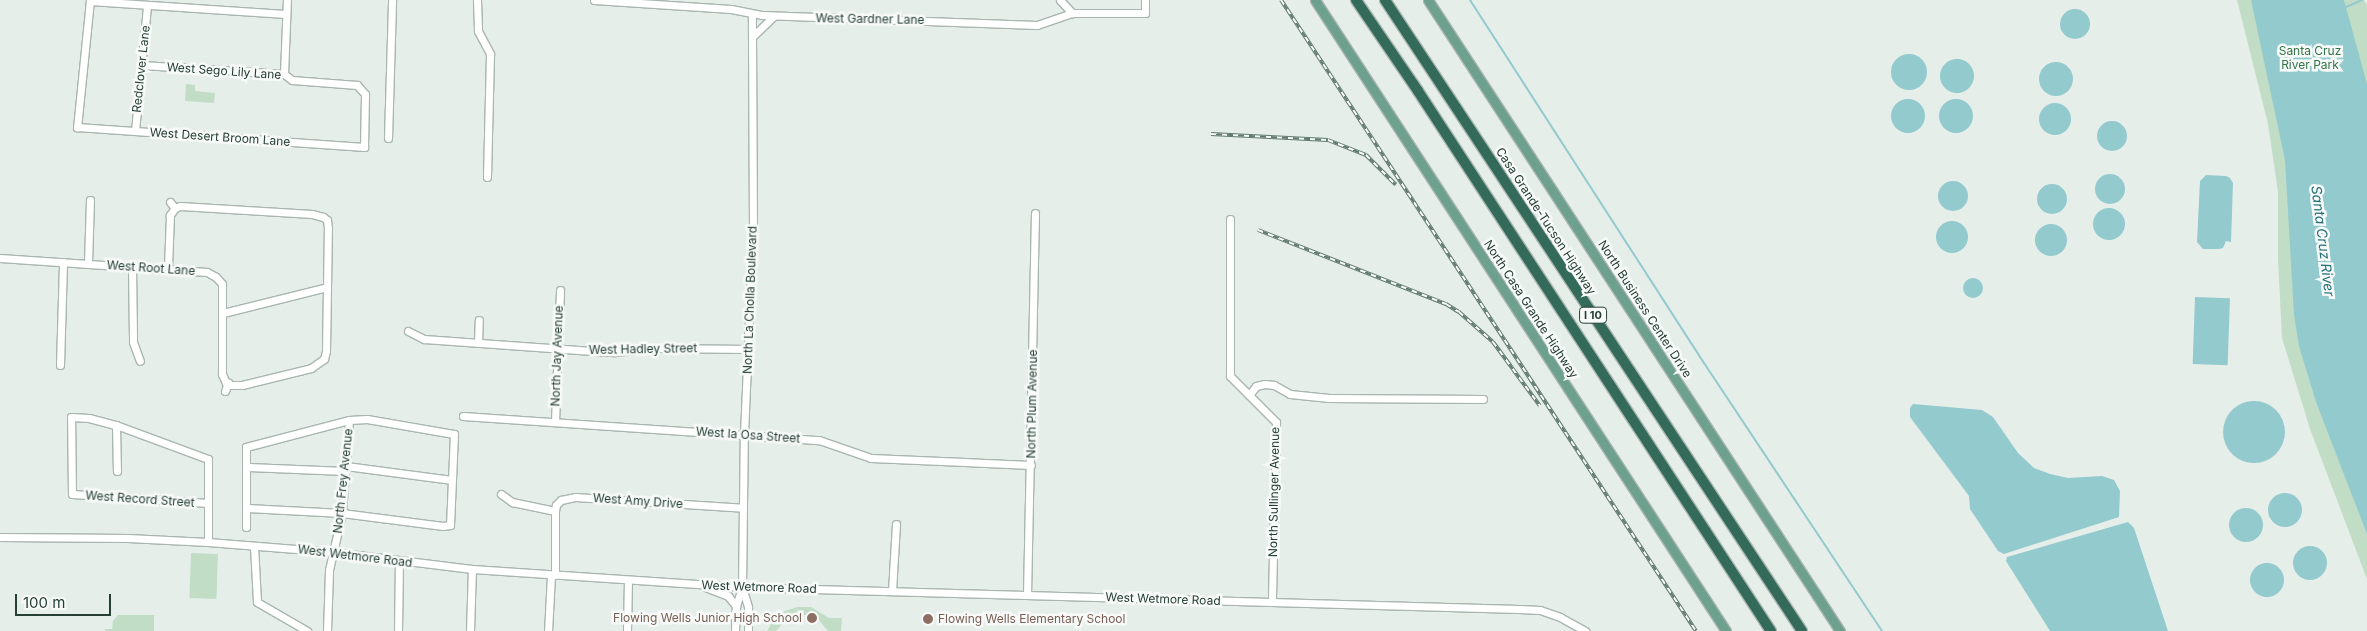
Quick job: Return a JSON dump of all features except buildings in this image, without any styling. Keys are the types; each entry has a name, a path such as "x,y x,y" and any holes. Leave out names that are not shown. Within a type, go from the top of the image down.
{"highway":[{"name":"I 10","path":"1356,0 1418,91 1771,631"},
{"name":"Casa Grande-Tucson Highway","path":"1385,0 1802,631"}],"main road":[{"name":"North Casa Grande Highway","path":"1315,0 1726,631"},
{"name":"North Business Center Drive","path":"1428,0 1840,631"}],"street":[{"path":"284,74 286,0"},
{"path":"388,138 392,0"},
{"path":"477,0 478,31 490,54 487,177"},
{"name":"West Gardner Lane","path":"594,0 731,8 752,14 774,16 1037,25 1072,13 1145,13 1145,0"},
{"path":"1060,0 1072,13"},
{"path":"90,1 148,7 286,14"},
{"name":"West Desert Broom Lane","path":"90,1 77,127 364,147"},
{"name":"Redclover Lane","path":"135,131 148,7"},
{"name":"North La Cholla Boulevard","path":"735,631 736,606 742,587 744,434 753,227 752,14"},
{"path":"752,36 774,16"},
{"name":"West Sego Lily Lane","path":"142,65 284,74 292,80 355,84 363,89 366,98 364,147"},
{"path":"88,263 90,200"},
{"path":"168,268 172,205 312,214 328,219 327,287 223,313"},
{"name":"North Plum Avenue","path":"1027,595 1035,213"},
{"name":"North Sullinger Avenue","path":"1230,219 1230,376 1276,422 1272,602"},
{"name":"West Root Lane","path":"0,258 168,268 207,272 216,277 222,284 222,374 226,387 242,385 322,364 326,351 327,287"},
{"path":"60,365 63,262"},
{"path":"132,266 133,342 140,362"},
{"name":"North Jay Avenue","path":"555,422 560,290"},
{"path":"478,343 479,320"},
{"name":"West Hadley Street","path":"408,332 424,339 615,352 657,348 748,349"},
{"path":"1249,395 1256,386 1264,384 1299,396 1329,398 1483,399"},
{"name":"West la Osa Street","path":"463,416 819,440 871,458 1031,465"},
{"name":"West Record Street","path":"116,425 89,418 71,417 72,494 208,503"},
{"path":"246,527 248,466 246,447 349,420 367,419 454,434 450,525 443,526 342,513 247,508"},
{"name":"North Frey Avenue","path":"328,631 329,570 342,513 349,420"},
{"path":"117,471 116,425 208,459 208,542"},
{"path":"248,466 345,468 452,480"},
{"path":"501,494 512,502 555,511 553,575 548,631"},
{"name":"West Amy Drive","path":"555,511 556,505 561,500 575,497 743,508"},
{"path":"892,591 896,524"},
{"name":"West Wetmore Road","path":"0,537 128,538 208,542 334,552 472,569 742,587 1540,610 1568,621 1585,631"},
{"path":"254,546 257,602 307,631"},
{"path":"398,631 399,561"},
{"path":"470,631 472,569"},
{"path":"627,631 628,580"},
{"path":"700,585 728,596 736,606"},
{"name":"North La Cholla Boulevard","path":"742,587 748,607 748,631"}],"green space":[{"name":"Santa Cruz River","path":"2237,0 2364,0 2367,5 2367,579 2310,429 2282,338 2278,260 2278,192 2268,124"},
{"path":"186,84 195,85 195,91 215,93 214,103 185,101"},
{"path":"191,553 218,554 216,599 189,598"},
{"path":"797,607 811,607 829,618 842,618 841,631 828,631 818,619 809,615 798,615 788,618 776,631 767,631 774,619 785,611"},
{"path":"118,615 154,615 154,631 105,631 105,629 112,629 113,621"}],"water":[{"name":"Santa Cruz River","path":"2251,0 2344,0 2367,84 2367,534 2316,402 2299,346 2294,315 2285,160"},
{"path":"2075,9 2086,13 2090,24 2086,35 2075,39 2064,35 2060,24 2064,13"},
{"path":"1909,54 1922,59 1927,72 1922,85 1909,90 1896,85 1891,72 1896,59"},
{"path":"1957,59 1969,64 1974,76 1969,88 1957,93 1945,88 1940,76 1945,64"},
{"path":"2056,62 2068,67 2073,79 2068,91 2056,96 2044,91 2039,79 2044,67"},
{"path":"1908,99 1915,100 1920,104 1924,109 1924,123 1920,128 1915,132 1908,133 1901,132 1896,128 1892,123 1891,116 1892,109 1896,104 1901,100"},
{"path":"1956,99 1968,104 1973,116 1968,128 1956,133 1944,128 1939,116 1944,104"},
{"path":"2055,103 2067,107 2071,119 2067,131 2055,135 2043,131 2039,119 2043,107"},
{"path":"2112,121 2123,125 2127,136 2123,147 2112,151 2101,147 2097,136 2101,125"},
{"path":"2110,174 2121,178 2125,189 2121,200 2110,204 2099,200 2095,189 2099,178"},
{"path":"2206,175 2226,176 2233,183 2231,242 2226,241 2223,248 2219,249 2203,249 2197,242 2200,181"},
{"path":"1953,181 1964,185 1968,196 1964,207 1953,211 1942,207 1938,196 1942,185"},
{"path":"2052,184 2063,188 2067,199 2063,210 2052,214 2041,210 2037,199 2041,188"},
{"path":"2109,208 2120,213 2125,224 2120,235 2109,240 2098,235 2093,224 2098,213"},
{"path":"1952,221 1958,222 1963,226 1967,231 1967,243 1963,248 1958,252 1952,253 1946,252 1941,248 1937,243 1936,237 1937,231 1941,226 1946,222"},
{"path":"2051,224 2062,229 2067,240 2062,251 2051,256 2040,251 2035,240 2040,229"},
{"path":"1973,278 1980,281 1983,288 1980,295 1973,298 1966,295 1963,288 1966,281"},
{"path":"2195,297 2230,298 2228,365 2193,364"},
{"path":"2254,401 2266,403 2276,410 2283,420 2285,432 2283,444 2276,454 2266,461 2254,463 2242,461 2232,454 2225,444 2223,432 2225,420 2232,410 2242,403"},
{"path":"1913,404 1982,410 1993,417 2018,453 2034,468 2068,478 2102,476 2114,480 2120,491 2119,517 2004,554 1998,551 1970,509 1969,496 1910,417 1910,408"},
{"path":"2285,493 2297,498 2302,510 2297,522 2285,527 2273,522 2268,510 2273,498"},
{"path":"2246,508 2258,513 2263,525 2258,537 2246,542 2234,537 2229,525 2234,513"},
{"path":"2128,522 2134,528 2168,631 2050,631 2006,561 2007,557"},
{"path":"2310,546 2322,551 2327,563 2322,575 2310,580 2298,575 2293,563 2298,551"},
{"path":"2267,563 2279,568 2284,580 2279,592 2267,597 2255,592 2250,580 2255,568"}],"waterway":[{"path":"1470,0 1704,363 1882,631"},
{"path":"2344,8 2362,0"}],"railway":[{"path":"1281,0 1696,631"},
{"path":"1211,134 1328,140 1366,155 1396,185"},
{"path":"1258,230 1446,304 1459,312 1493,342 1540,406"}],"place":[{"name":"Flowing Wells Junior High School","path":"812,618"},
{"name":"Flowing Wells Elementary School","path":"928,619"}],"park label":[{"name":"Santa Cruz River Park","path":"2310,58"}]}
